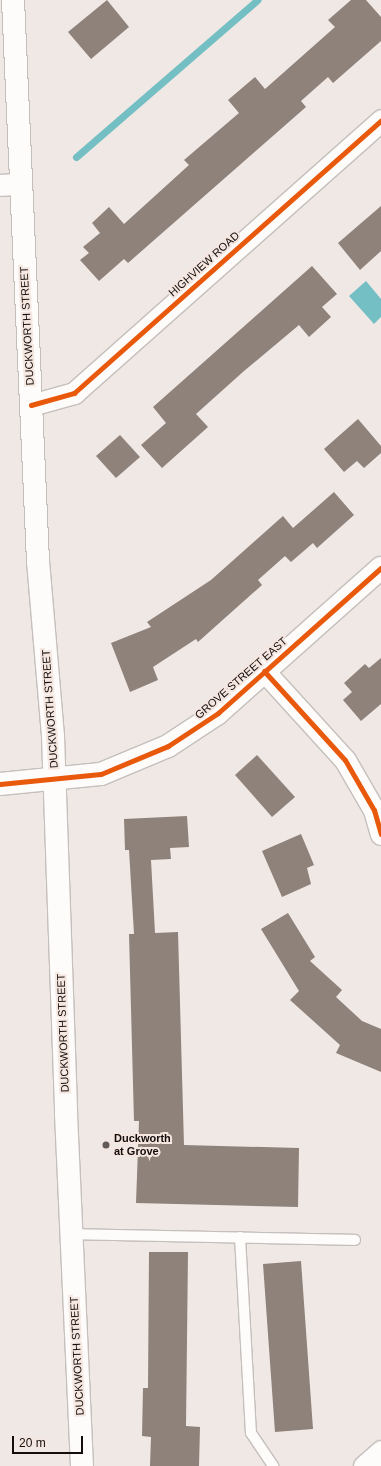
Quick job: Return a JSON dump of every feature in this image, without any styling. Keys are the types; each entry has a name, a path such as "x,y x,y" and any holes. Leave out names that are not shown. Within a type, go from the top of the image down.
{"main road":[{"name":"DUCKWORTH STREET","path":"13,0 10,184 31,405 38,561 54,779 71,1234 82,1466"},
{"name":"GROVE STREET EAST","path":"0,784 101,774 168,746 218,713 381,568"}],"street":[{"name":"HIGHVIEW ROAD","path":"31,405 74,393 381,120"},
{"path":"264,671 345,760 371,804 381,834"},
{"path":"364,1466 381,1451"}],"lane":[{"path":"71,1234 355,1240"},
{"path":"240,1237 251,1433 272,1466"}],"water":[{"path":"366,281 381,299 381,317 374,324 349,296"}],"building":[{"path":"107,0 129,27 91,59 68,32"},
{"path":"351,0 366,0 381,17 381,41 333,83 328,77 301,101 306,107 128,263 124,259 99,281 80,260 89,253 83,247 100,233 92,223 109,207 124,224 189,165 184,160 239,113 228,100 255,77 265,89 335,27 328,20"},
{"path":"381,206 381,251 360,270 338,243"},
{"path":"312,266 337,294 322,307 331,317 309,337 299,325 244,371 196,414 208,427 162,468 141,445 166,423 153,407"},
{"path":"358,419 381,446 381,453 364,468 357,461 344,472 324,449"},
{"path":"120,435 140,457 116,478 96,456"},
{"path":"334,492 354,515 317,548 313,543 291,562 285,556 258,580 262,585 198,642 196,639 153,667 158,680 130,692 111,643 151,627 147,622 211,580 283,516 293,528"},
{"path":"381,658 381,704 361,721 343,700 352,692 344,683 365,664 369,668"},
{"path":"257,755 295,797 272,817 235,775"},
{"path":"187,816 189,847 170,848 171,859 151,860 155,933 178,932 184,1145 299,1148 298,1207 136,1203 139,1121 134,1121 129,934 134,934 129,850 125,850 124,819"},
{"path":"301,834 314,865 307,868 311,884 282,897 262,851"},
{"path":"288,913 315,957 310,961 342,990 336,997 362,1021 381,1029 381,1072 336,1053 340,1045 290,1000 299,991 261,929"},
{"path":"149,1252 188,1252 186,1426 200,1427 199,1466 150,1466 151,1437 142,1436 143,1388 148,1388"},
{"path":"301,1261 313,1429 275,1432 263,1264"}],"waterway":[{"path":"76,157 257,0"}],"cycle path":[{"path":"31,405 74,393 381,120"},
{"path":"0,784 101,774 168,746 218,713 381,568"},
{"path":"264,671 345,760 374,810 381,834"}],"place":[{"name":"Duckworth at Grove","path":"106,1145"}]}
